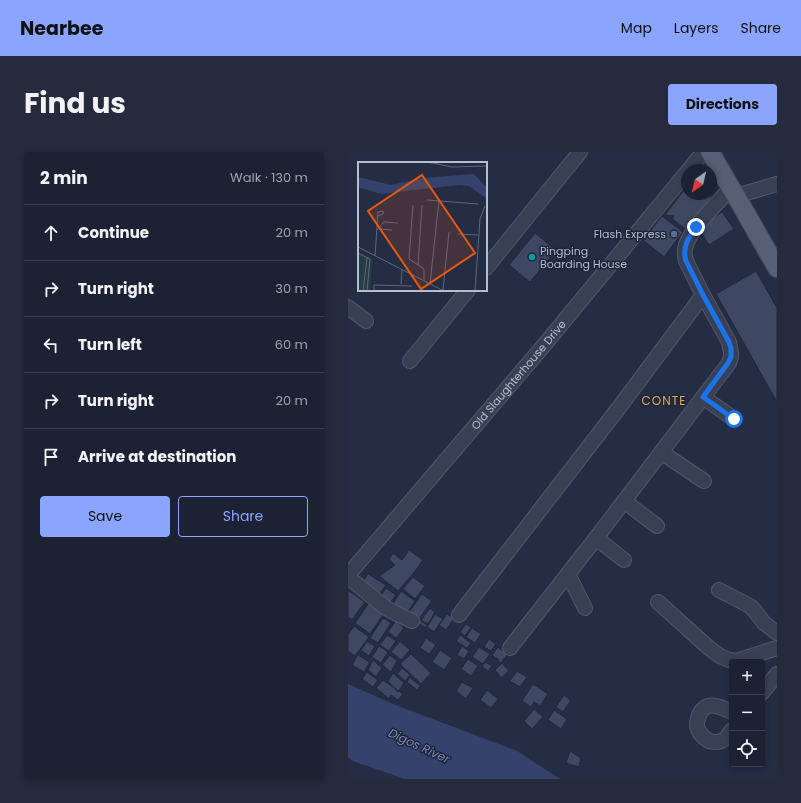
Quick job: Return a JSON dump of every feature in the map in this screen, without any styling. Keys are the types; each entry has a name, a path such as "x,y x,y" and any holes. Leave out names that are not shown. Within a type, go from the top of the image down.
{"main road":[{"path":"710,152 777,268"}],"street":[{"path":"487,267 580,152"},
{"name":"Old Slaughterhouse Drive","path":"694,164 704,152"},
{"name":"Old Slaughterhouse Drive","path":"348,576 545,344 681,179"},
{"path":"510,648 725,369 731,357 732,353 729,342 686,261 684,250 688,239 696,227 734,192 777,184"},
{"path":"410,361 467,291"},
{"path":"459,615 621,405 703,295"},
{"path":"348,307 366,321"},
{"path":"703,397 734,419"},
{"path":"661,452 704,481"},
{"path":"624,501 657,526"},
{"path":"596,538 624,560"},
{"path":"568,574 585,608"},
{"path":"348,576 386,608 412,621"},
{"path":"719,590 750,606 764,622 777,633"},
{"path":"658,602 709,648 720,656 729,660 736,661 777,648"},
{"path":"765,689 777,674"},
{"path":"729,711 716,706 708,706 700,712 697,728 705,738 712,742 722,741 731,731"}],"water":[{"name":"Digos River","path":"348,684 393,704 517,751 560,779 405,779 353,761 348,757"}],"building":[{"path":"681,194 681,200 710,200 687,230 672,219 674,216 665,215"},
{"path":"722,212 734,229 709,245 701,232 706,222"},
{"path":"662,216 683,232 664,257 643,240"},
{"name":"Pingping Boarding House","path":"535,233 556,250 530,282 509,265"},
{"path":"756,271 777,308 777,402 716,294"},
{"path":"409,550 423,560 398,591 379,576 395,565 389,559 393,553 402,560"},
{"path":"368,574 386,585 379,595 361,584"},
{"path":"413,577 425,586 415,599 403,589"},
{"path":"386,588 396,595 390,603 380,597"},
{"path":"348,591 365,602 352,620 348,617"},
{"path":"401,591 415,601 407,613 393,604"},
{"path":"422,594 432,601 419,619 409,612"},
{"path":"369,603 384,613 370,634 355,623"},
{"path":"430,608 435,612 428,624 421,620"},
{"path":"435,614 443,619 434,632 427,627"},
{"path":"447,614 454,618 446,630 439,625"},
{"path":"383,618 391,623 378,643 370,638"},
{"path":"420,620 427,625 426,628 418,623"},
{"path":"396,621 404,628 396,638 388,632"},
{"path":"466,624 471,627 465,636 460,632"},
{"path":"354,626 369,637 355,656 348,651 348,635"},
{"path":"472,628 481,634 475,643 466,637"},
{"path":"387,635 396,641 389,651 380,645"},
{"path":"460,635 471,643 467,648 456,641"},
{"path":"426,638 436,645 429,654 420,648"},
{"path":"489,639 496,644 491,651 484,647"},
{"path":"367,641 375,646 369,656 361,650"},
{"path":"400,641 410,650 401,660 391,652"},
{"path":"379,646 388,652 381,663 372,657"},
{"path":"462,646 469,651 464,659 457,655"},
{"path":"479,647 490,654 483,664 472,657"},
{"path":"498,647 503,651 504,649 509,652 501,663 492,655"},
{"path":"440,650 452,658 444,670 432,662"},
{"path":"411,654 431,673 421,684 400,664"},
{"path":"358,655 370,662 364,672 352,665"},
{"path":"390,655 397,661 391,672 382,665"},
{"path":"468,659 478,666 471,676 461,669"},
{"path":"373,660 382,668 376,677 368,670"},
{"path":"485,662 492,666 488,671 482,667"},
{"path":"502,663 509,671 501,678 495,670"},
{"path":"402,668 410,675 405,681 397,674"},
{"path":"517,671 527,677 520,687 510,681"},
{"path":"367,672 378,680 373,687 362,679"},
{"path":"393,673 404,683 398,692 388,681"},
{"path":"410,677 420,686 417,690 407,682"},
{"path":"383,680 403,694 398,700 391,695 389,699 376,688"},
{"path":"462,682 473,688 466,699 456,691"},
{"path":"533,684 548,694 540,706 534,702 531,707 522,701"},
{"path":"487,690 498,699 491,708 480,700"},
{"path":"564,695 571,700 563,712 556,707"},
{"path":"534,709 543,717 532,729 524,721"},
{"path":"554,710 567,719 561,729 548,720"},
{"path":"570,751 581,758 579,767 566,763"}],"place":[{"name":"Flash Express","path":"674,234"},
{"name":"Pingping Boarding House","path":"532,257"}],"district":[{"name":"CONTE","path":"664,401"}],"route":[{"path":"696,227 690,235 684,250 686,261 729,342 732,353 725,369 703,397 734,419"}]}
